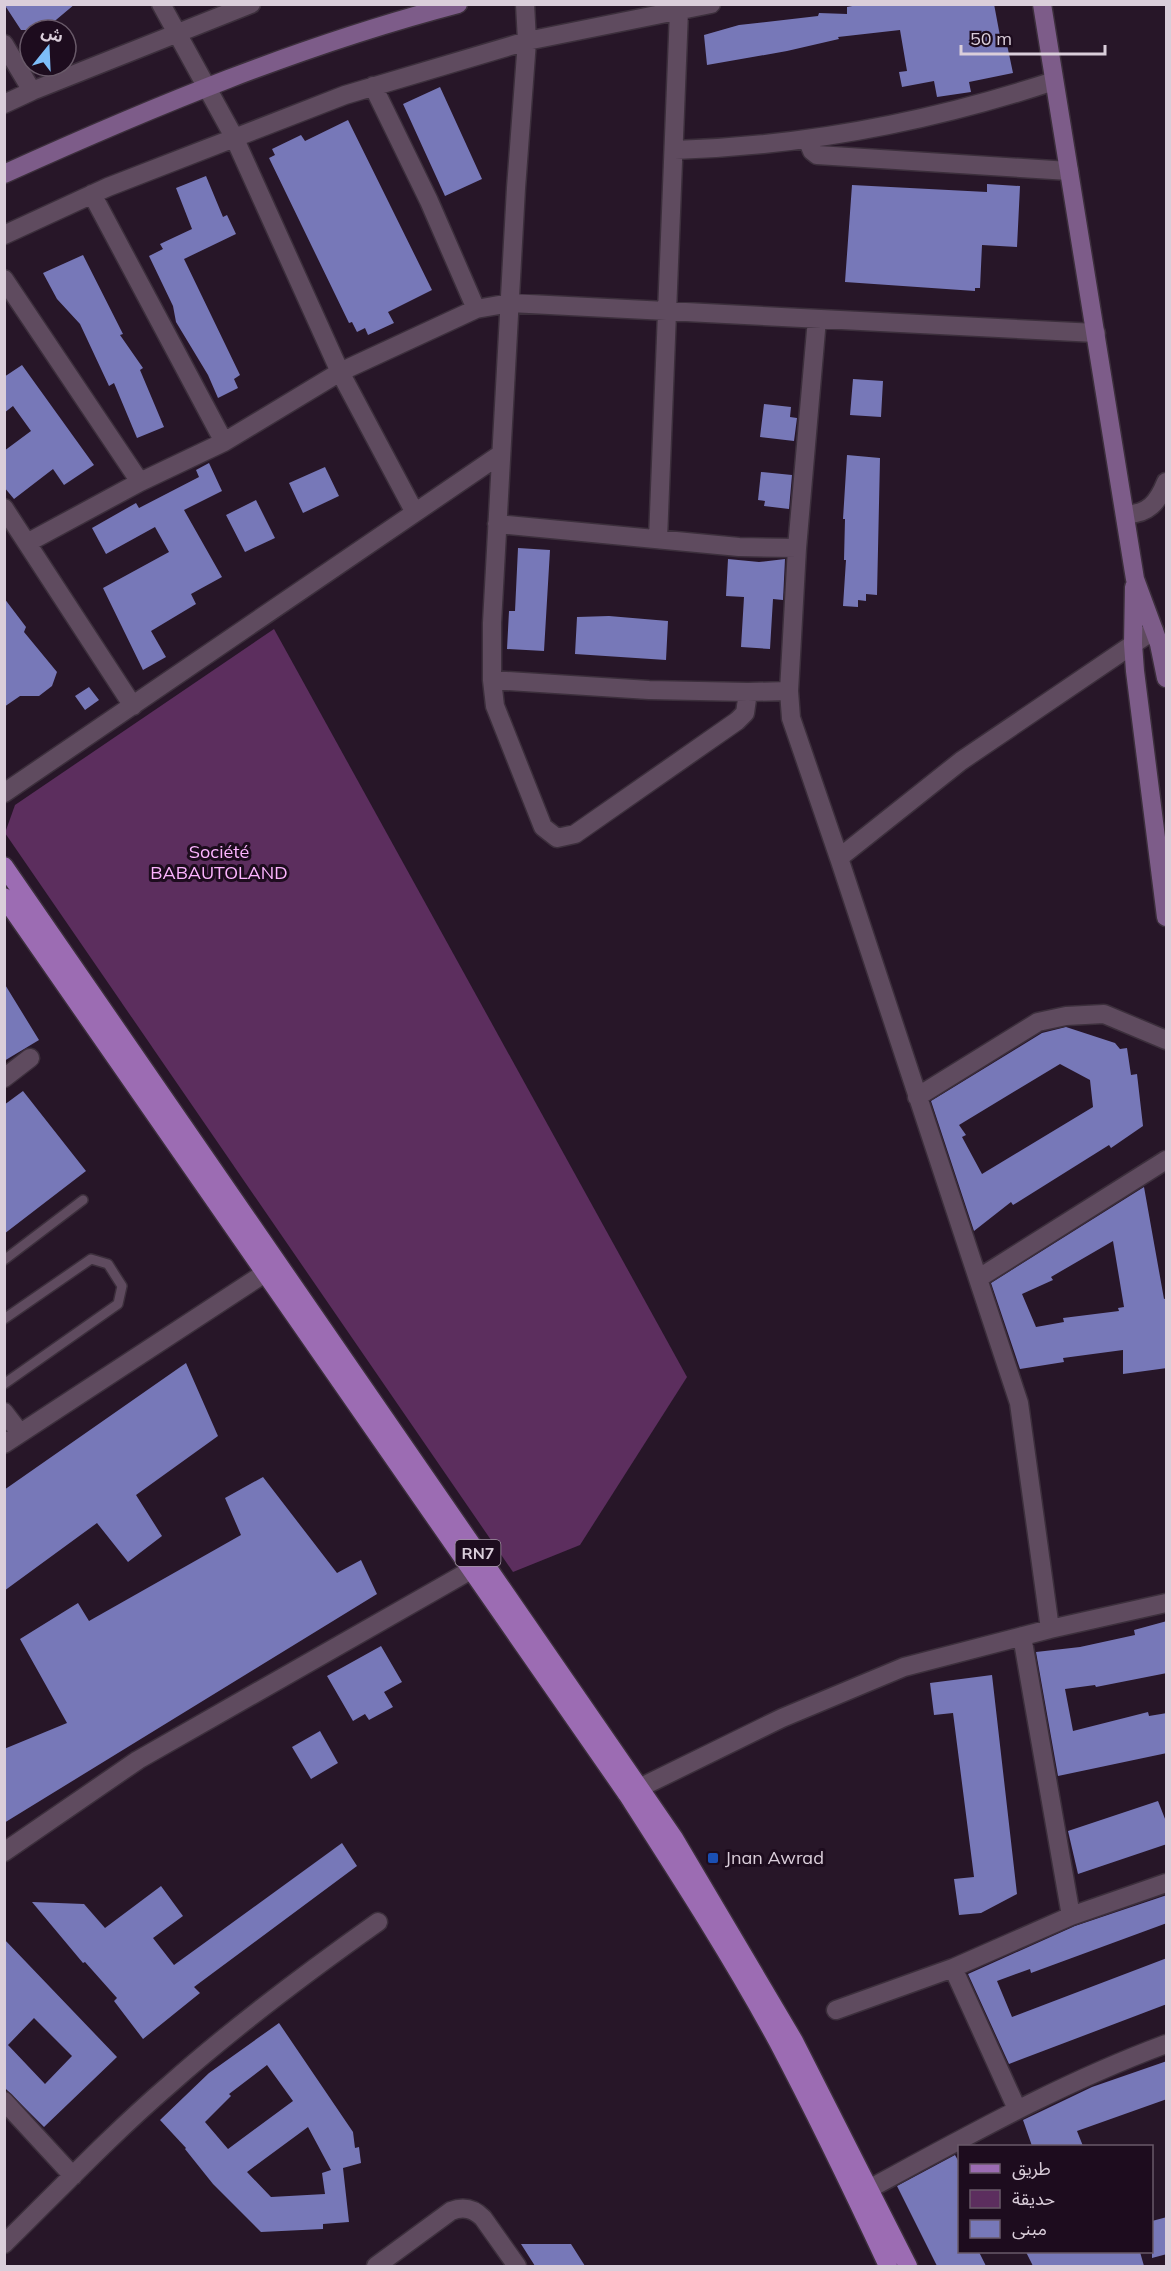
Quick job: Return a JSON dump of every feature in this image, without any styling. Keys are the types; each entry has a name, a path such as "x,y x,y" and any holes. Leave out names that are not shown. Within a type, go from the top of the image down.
{"main road":[{"name":"RN7","path":"4,866 755,1972 825,2100 908,2266"},
{"name":"RN7","path":"4,897 471,1570 633,1790 777,2042 888,2266"}],"street":[{"path":"161,4 234,137 340,372 414,512"},
{"path":"4,105 32,91 251,4"},
{"path":"4,174 207,86 352,36 458,4"},
{"path":"525,4 527,41 497,524 492,680 495,706 543,826 557,838 575,834 737,721 745,713 748,692"},
{"path":"4,235 92,194 234,137 373,86 527,41 711,4"},
{"path":"1042,4 1135,579 1133,644 1167,917"},
{"path":"658,539 679,11"},
{"path":"4,44 32,91"},
{"path":"675,150 756,146 849,134 932,117 1054,81"},
{"path":"373,86 429,201 476,309"},
{"path":"807,140 808,146 817,154 1069,171"},
{"path":"92,194 224,442"},
{"path":"4,279 140,482"},
{"path":"27,543 140,482 224,442 340,372 476,309 510,303 1096,333"},
{"path":"817,319 797,548 789,692 790,717 839,858 1019,1403 1050,1629"},
{"path":"4,793 501,454"},
{"path":"1125,514 1134,514 1150,508 1167,482"},
{"path":"4,508 133,705"},
{"path":"497,524 658,539 797,548"},
{"path":"1135,579 1154,630 1167,678"},
{"path":"839,858 961,761 1154,630"},
{"path":"492,680 649,690 789,692"},
{"path":"917,1097 1038,1022 1066,1016 1104,1014 1167,1040"},
{"path":"4,1078 30,1058"},
{"path":"979,1278 1167,1160"},
{"path":"4,1444 265,1273"},
{"path":"4,1412 20,1433"},
{"path":"4,1852 138,1760 471,1570"},
{"path":"633,1790 782,1718 904,1667 1050,1629 1167,1603"},
{"path":"1022,1636 1071,1916"},
{"path":"836,2010 953,1968 1071,1916 1167,1883"},
{"path":"4,2244 120,2129 219,2041 378,1922"},
{"path":"953,1968 1017,2109"},
{"path":"868,2189 1017,2109 1102,2068 1167,2044"},
{"path":"4,2101 73,2176"},
{"path":"376,2266 451,2211 465,2208 478,2213 483,2218 516,2266"}],"lane":[{"path":"4,1260 83,1200"},
{"path":"4,1319 91,1259 108,1264 122,1286 118,1304 4,1384"}],"green space":[{"name":"Société BABAUTOLAND","path":"274,629 687,1377 580,1545 513,1572 5,833 15,805"}],"building":[{"path":"4,4 75,4 58,18 18,18 18,25"},
{"path":"863,4 994,4 1000,36 1005,35 1013,73 969,82 971,92 937,97 934,81 902,87 899,72 907,71 900,30 838,37 839,39 787,51 707,65 704,35 739,25 818,16 819,13 847,14 847,7"},
{"path":"440,87 482,179 445,196 403,104"},
{"path":"348,120 432,290 388,312 394,323 368,335 365,328 357,332 352,322 349,323 269,158 275,155 272,149 301,135 305,141"},
{"path":"206,176 223,217 227,215 236,234 184,259 240,375 234,379 238,388 218,398 208,375 176,322 173,306 149,256 163,249 160,244 192,229 176,188"},
{"path":"987,184 1020,186 1017,247 982,245 980,288 975,288 975,291 845,282 852,185 987,192"},
{"path":"83,255 123,334 120,335 143,368 140,370 164,427 137,438 114,383 109,386 80,324 57,299 43,273"},
{"path":"22,365 94,465 64,485 53,469 14,499 4,487 4,451 31,431 13,406 4,413 4,377"},
{"path":"853,379 883,381 881,417 850,415"},
{"path":"764,404 791,407 790,417 797,418 794,441 760,437"},
{"path":"847,455 880,458 877,595 866,594 866,601 858,600 858,607 843,606 846,560 844,560 845,519 843,519"},
{"path":"209,463 222,491 184,510 222,577 191,594 196,604 151,631 166,657 143,670 103,588 169,552 155,527 106,554 92,528 136,503 139,508 199,477 196,470"},
{"path":"325,467 339,496 303,513 289,483"},
{"path":"761,472 792,475 789,509 764,506 765,501 758,500"},
{"path":"256,500 275,538 245,552 226,515"},
{"path":"518,548 550,550 544,651 507,649 509,611 515,611"},
{"path":"728,559 759,562 785,559 783,600 773,599 770,649 741,647 744,597 726,596"},
{"path":"4,598 26,627 24,632 57,672 52,686 39,696 20,696 4,707"},
{"path":"609,616 668,621 666,660 575,654 577,617"},
{"path":"89,687 99,700 85,710 75,696"},
{"path":"4,983 39,1040 4,1061"},
{"path":"1066,1027 1115,1043 1120,1049 1127,1048 1131,1075 1137,1074 1143,1126 1111,1148 1109,1145 1013,1205 1011,1202 974,1231 931,1101 1042,1033","holes":["1060,1064 1090,1080 1093,1107 982,1174 962,1137 966,1135 959,1125"]},
{"path":"23,1091 86,1171 4,1234 4,1105"},
{"path":"1144,1187 1164,1299 1167,1298 1167,1368 1123,1374 1123,1350 1063,1358 1064,1362 1020,1369 991,1283","holes":["1113,1241 1124,1307 1118,1308 1119,1311 1063,1318 1064,1322 1036,1327 1022,1294 1053,1280 1051,1277"]},
{"path":"186,1363 218,1436 136,1495 162,1536 128,1562 97,1523 4,1591 4,1490"},
{"path":"263,1477 337,1573 361,1560 377,1594 4,1823 4,1749 67,1723 20,1639 78,1603 89,1621 241,1535 225,1498"},
{"path":"1167,1621 1167,1673 1096,1687 1095,1685 1065,1689 1073,1731 1148,1712 1149,1716 1167,1713 1167,1753 1058,1776 1036,1652 1080,1647 1135,1635 1134,1630"},
{"path":"381,1646 402,1682 384,1692 393,1707 369,1720 365,1714 353,1721 327,1676"},
{"path":"992,1675 1017,1894 981,1913 959,1915 954,1879 974,1877 953,1713 934,1715 930,1683"},
{"path":"320,1731 338,1763 311,1779 292,1747"},
{"path":"1158,1801 1167,1824 1167,1844 1078,1874 1068,1831"},
{"path":"342,1843 357,1866 194,1987 200,1993 143,2039 114,2001 117,1998 85,1962 83,1963 32,1902 84,1904 105,1928 161,1886 183,1916 153,1938 174,1965"},
{"path":"1167,1895 1167,1923 1031,1973 1030,1969 997,1981 1012,2017 1167,1958 1167,2004 1009,2064 968,1974 1075,1926"},
{"path":"4,1939 117,2057 44,2127 4,2087","holes":["34,2018 72,2056 45,2084 8,2045"]},
{"path":"279,2023 353,2132 355,2148 359,2147 361,2163 343,2168 349,2222 323,2224 323,2229 261,2232 213,2184 186,2148 160,2120 209,2073","holes":["267,2065 293,2101 228,2149 205,2122 231,2096 229,2094","308,2127 331,2170 322,2173 325,2194 271,2197 247,2172"]},
{"path":"1167,2061 1167,2099 1077,2131 1083,2145 1032,2145 1023,2120 1092,2087"},
{"path":"955,2155 958,2160 958,2253 980,2253 986,2266 937,2266 897,2186"},
{"path":"1167,2217 1167,2254 1152,2258 1153,2253 1153,2221"},
{"path":"521,2244 571,2244 585,2266 535,2266"},
{"path":"1026,2253 1140,2253 1144,2266 1033,2266"}],"place":[{"name":"Jnan Awrad","path":"713,1858"}]}
